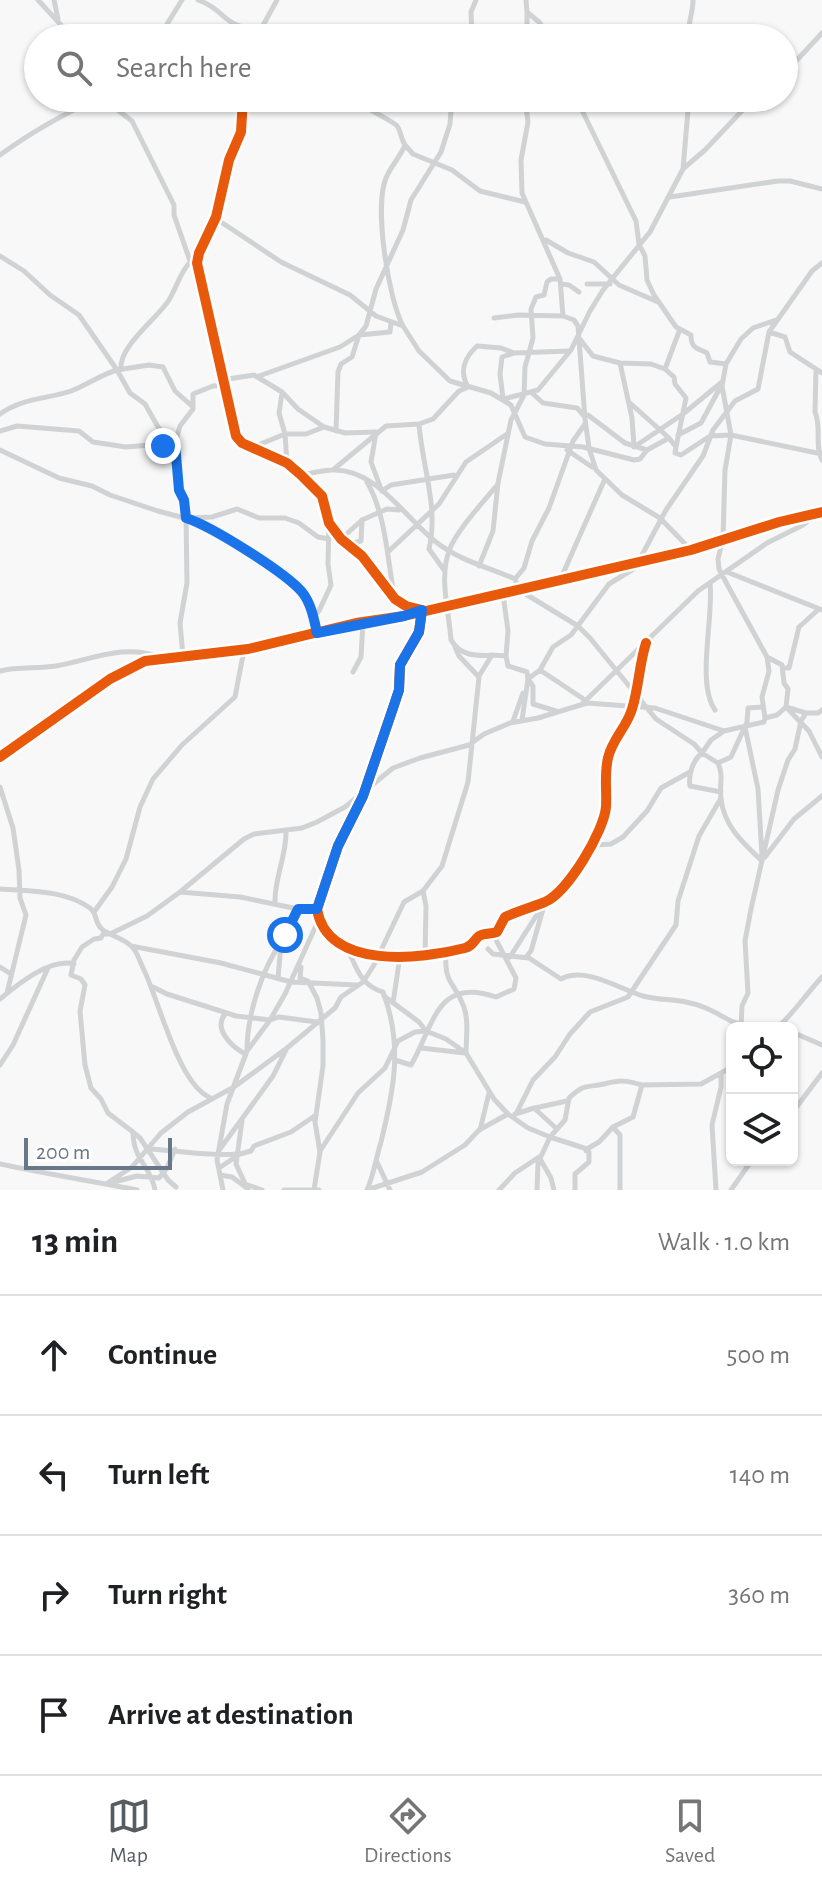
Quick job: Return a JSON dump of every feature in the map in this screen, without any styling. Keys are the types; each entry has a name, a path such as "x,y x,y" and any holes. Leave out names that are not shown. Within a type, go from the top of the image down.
{"street":[{"path":"38,0 59,22"},
{"path":"54,0 59,22"},
{"path":"167,24 182,0"},
{"path":"198,0 232,24"},
{"path":"262,24 277,0"},
{"path":"471,24 471,12 476,0"},
{"path":"526,0 527,24"},
{"path":"688,24 693,0"},
{"path":"527,12 540,24"},
{"path":"798,59 822,33"},
{"path":"0,155 25,135 74,112"},
{"path":"119,112 132,121 141,136 174,205 174,215 190,261 168,302 123,355 119,369"},
{"path":"242,112 241,132 229,160 215,218 197,263 236,436 242,443 287,463 314,488 325,504 329,523 331,585 313,617"},
{"path":"371,112 398,126 405,145 413,154 452,170 480,191 526,202"},
{"path":"336,431 338,372 341,364 352,357 385,264 403,230 411,200 448,135 450,112"},
{"path":"527,112 521,176 526,202 560,281 563,316"},
{"path":"583,112 636,221 639,244 645,256 647,280 659,303 680,329 691,335 693,346 707,353 710,362 726,364"},
{"path":"683,169 688,112"},
{"path":"504,399 538,390 571,350 590,311 650,232 683,169 741,112"},
{"path":"405,145 385,180 385,264 395,311 419,351 450,381 504,399 511,405 525,437 561,446 588,462 604,481 662,519 691,550"},
{"path":"668,197 778,181 822,189"},
{"path":"215,218 281,262 350,295 370,312 403,326"},
{"path":"540,235 550,244 594,262 612,281 659,303"},
{"path":"0,256 79,315 119,369 130,393 145,404 158,427 175,443"},
{"path":"190,261 197,263"},
{"path":"513,722 528,679 540,670 547,653 578,626 609,584 629,574 640,561 693,466 703,456 710,436 726,411 735,401 758,389 769,332 812,271 822,263"},
{"path":"479,566 493,531 508,433 528,394 525,367 533,338 531,316 534,300 544,295 547,282 551,279 579,292"},
{"path":"587,284 612,281"},
{"path":"494,318 563,316 574,320 579,337 589,448 596,470"},
{"path":"721,795 690,786 690,772 711,740 724,731 764,722 762,697 769,671 767,657 719,567 725,470 731,435 724,379 726,364 741,339 753,328 776,320"},
{"path":"259,376 340,347 359,335 390,332 391,323"},
{"path":"665,369 680,329"},
{"path":"769,332 785,337 790,352 819,371 822,460"},
{"path":"579,337 593,356 620,363 651,364 665,369 674,377 675,384 686,398 675,453 681,455 710,436 731,435 820,453"},
{"path":"468,388 463,375 465,358 477,346 529,354 571,350"},
{"path":"504,399 500,363 502,357 514,353"},
{"path":"620,363 634,447"},
{"path":"0,414 22,402 75,389 102,374 119,369 163,367 175,391 194,407"},
{"path":"225,385 228,379 247,374 259,376 324,427 355,434 376,432"},
{"path":"634,447 683,414 724,379"},
{"path":"678,435 701,423 724,379"},
{"path":"183,656 180,623 187,583 186,518 184,500 179,490 175,443 180,426 194,407 193,394 225,385"},
{"path":"333,470 376,432 392,425 419,424 436,417 459,391 468,388"},
{"path":"282,392 279,413 285,434 287,463"},
{"path":"528,394 543,403 577,408 586,420"},
{"path":"629,403 676,447"},
{"path":"515,579 524,568 570,450 588,415 625,443 647,450"},
{"path":"419,424 431,511 429,549 445,572 451,640 459,656 479,677"},
{"path":"0,431 17,426 79,431 93,442 126,447 175,443"},
{"path":"252,447 285,434 306,434 324,427"},
{"path":"376,432 371,462 382,491"},
{"path":"389,551 446,496 456,474 466,462 508,433"},
{"path":"570,450 589,448 634,460 669,438"},
{"path":"0,450 59,478 92,486 215,530 288,578 303,593 317,633"},
{"path":"301,475 333,470 365,477 449,550 479,566 515,579"},
{"path":"314,488 314,479 322,471"},
{"path":"382,491 391,485 456,474"},
{"path":"365,477 375,497 389,551 395,599"},
{"path":"561,578 604,481"},
{"path":"445,572 449,550 498,483"},
{"path":"186,518 212,517 237,509 259,518 285,518 299,523 318,537 329,539"},
{"path":"341,539 362,520 378,512 401,510"},
{"path":"0,757 110,679 145,661 244,650 363,622 404,616 691,550 723,538 819,513"},
{"path":"176,1187 133,1132 108,1113 88,1079 80,1011 85,985 71,975 74,960 82,947 103,934 110,934 147,916 254,834 302,828 332,815 393,768 453,751 513,722 583,702 600,689 698,591 819,513"},
{"path":"348,544 361,541 362,520"},
{"path":"329,523 341,539 362,556 395,599 422,610"},
{"path":"725,574 821,608 799,627 789,668 784,668"},
{"path":"515,579 519,590 578,626 656,719 718,763 723,773 721,795 732,830 762,861"},
{"path":"710,582 711,618 706,670 710,700 715,710"},
{"path":"503,594 508,631 508,666 527,672 522,720"},
{"path":"422,610 419,632 400,665 399,690 365,790 338,846 317,909 319,919 335,939 347,947 377,955 425,957 470,946 479,936 497,932 505,917 545,902"},
{"path":"353,672 361,657 363,622"},
{"path":"595,845 606,807 604,786 611,748 633,707 646,643"},
{"path":"455,647 486,658 506,656"},
{"path":"94,912 112,887 126,859 140,807 153,779 182,745 235,697 244,650"},
{"path":"0,671 53,667 110,652 134,651 162,658"},
{"path":"95,1190 132,1167 167,1127 234,1087 287,1048 335,1008 341,997 360,984 374,965 404,902 423,891 437,874 447,853 468,782 479,677 492,655"},
{"path":"765,718 777,715 786,707 789,696 784,683 784,668 767,657"},
{"path":"540,670 583,702 655,708 724,731"},
{"path":"528,679 533,686 533,704 557,711"},
{"path":"718,763 731,757 745,727 748,708 763,707"},
{"path":"786,707 806,713 822,710"},
{"path":"786,707 809,731 822,757"},
{"path":"741,1022 742,1006 748,993 745,941 778,790 806,713"},
{"path":"745,727 758,789 762,861"},
{"path":"507,957 545,902 566,885 587,851 595,845 611,844 623,837 647,811 661,788 690,772"},
{"path":"0,787 13,828 26,915 7,993"},
{"path":"512,1114 533,1080 584,1019 596,1009 623,1001 632,991 676,925 678,901 691,859 699,836 721,795"},
{"path":"762,861 794,819 822,796"},
{"path":"275,904 274,887 286,845 286,830"},
{"path":"0,889 63,896 86,905 94,912 98,926 131,945 221,963 291,982 360,984 383,992 395,1049 395,1086 367,1190 388,1188 422,1172 465,1145 479,1130 512,1114 567,1101 587,1084 607,1084 616,1080 642,1085 665,1083 691,1086 705,1083 726,1071"},
{"path":"423,891 426,906 425,957"},
{"path":"180,892 240,897 298,909 317,909"},
{"path":"526,957 531,951 545,902"},
{"path":"223,1190 217,1154 227,1104 246,1052 251,1018 264,975 298,909"},
{"path":"246,1052 270,1020 291,982 319,919"},
{"path":"395,1060 411,1065 426,1031 446,1003 458,994 478,991 496,997 514,989 516,978 493,934"},
{"path":"278,978 278,958 283,939"},
{"path":"131,945 152,986 167,1031 188,1078 200,1093 212,1098"},
{"path":"347,947 360,984"},
{"path":"488,949 493,954 507,957 526,957 561,979 571,974 623,986 645,997 686,1002 717,1012 732,1022"},
{"path":"446,952 446,977 463,1006 468,1030 466,1053"},
{"path":"389,1011 402,958"},
{"path":"284,1190 316,1190 320,1152 316,1114 323,1066 320,1020 317,998 310,984 300,978 301,962"},
{"path":"0,999 48,968 74,964"},
{"path":"0,967 11,974"},
{"path":"0,1065 13,1045 48,968"},
{"path":"783,1022 822,977"},
{"path":"152,986 226,1013 270,1020 279,1017 320,1020"},
{"path":"384,996 419,1022 426,1031"},
{"path":"226,1013 220,1025 224,1034 236,1049 246,1052"},
{"path":"320,1152 358,1093 385,1068 398,1041 415,1032 426,1031 446,1039 466,1053 489,1092 528,1128 587,1149 613,1127 635,1114 642,1085"},
{"path":"798,1035 822,1045"},
{"path":"217,1154 273,1076 287,1048"},
{"path":"421,1048 466,1053"},
{"path":"798,1105 822,1073"},
{"path":"716,1190 712,1125 721,1075"},
{"path":"479,1130 489,1092"},
{"path":"537,1190 539,1157 550,1137 565,1120 567,1101"},
{"path":"534,1108 557,1129"},
{"path":"148,1149 237,1155 296,1129 316,1114"},
{"path":"242,1120 236,1164 248,1188"},
{"path":"613,1127 620,1141 620,1190"},
{"path":"133,1132 138,1159 151,1177 155,1190"},
{"path":"575,1190 575,1174 587,1165 590,1155 578,1146"},
{"path":"106,1184 137,1176 159,1178 175,1149"},
{"path":"220,1171 237,1155"},
{"path":"499,1190 515,1173 539,1157"},
{"path":"539,1157 554,1190"},
{"path":"377,1161 388,1188"},
{"path":"0,1164 137,1190"},
{"path":"731,1190 748,1166"},
{"path":"220,1171 248,1188 262,1190"}],"cycle path":[{"path":"242,112 241,132 229,160 216,217 197,263 236,436 242,443 287,463 301,475 322,496 329,523 341,539 362,556 395,599 422,610 419,632 400,665 399,690 363,796 338,846 317,909 325,929 338,943 379,956 447,952 468,947 483,934 497,932 505,917 554,896 583,860 604,818 608,758 632,709 646,643"},
{"path":"0,757 110,679 145,661 248,649 356,623 404,616 691,550 822,512"}],"route":[{"path":"163,446 175,443 179,490 184,500 186,518 215,530 295,584 307,600 317,633 422,610 419,632 400,665 399,690 363,796 338,846 323,897 317,909 298,909 285,935"}]}
